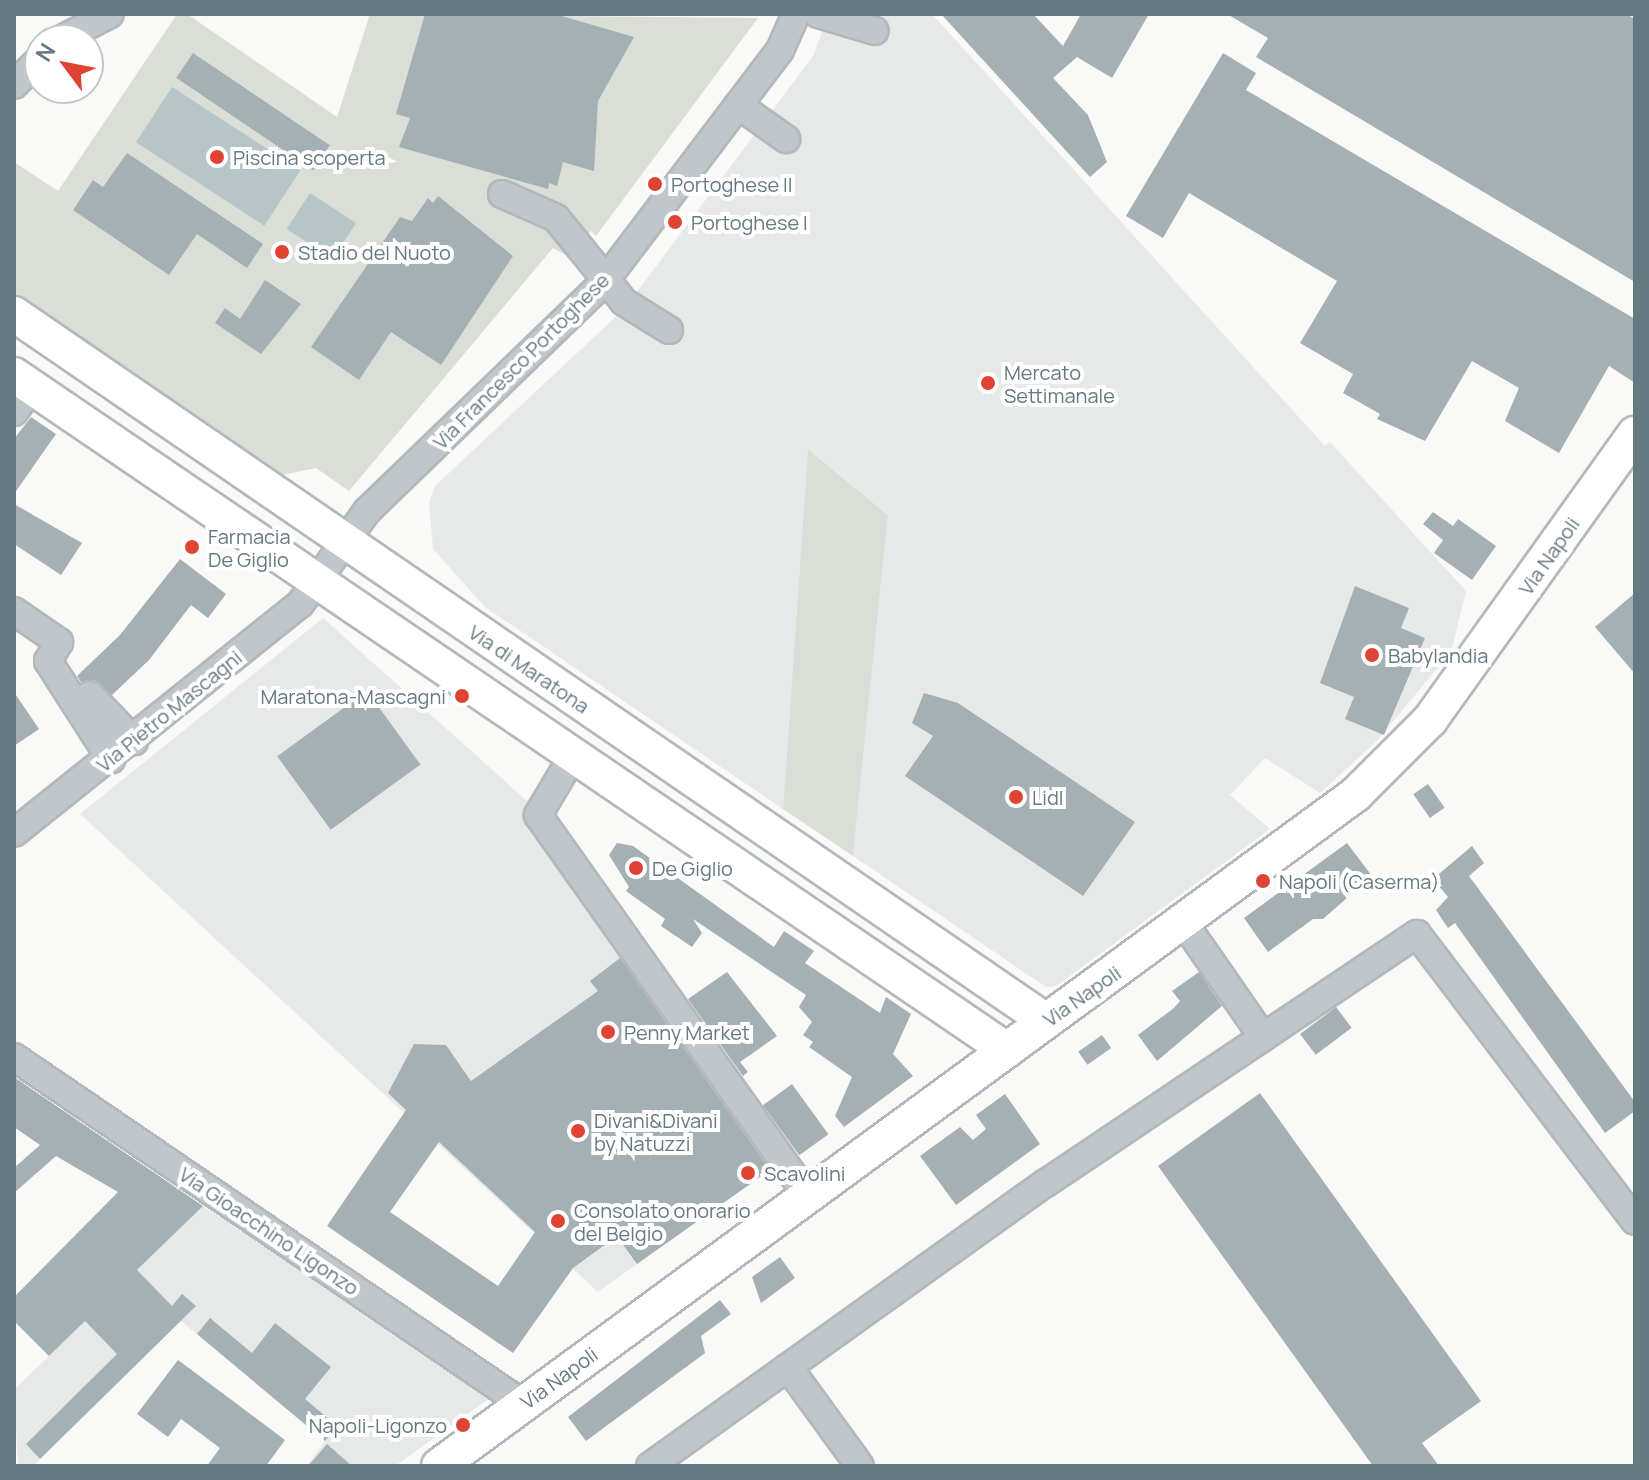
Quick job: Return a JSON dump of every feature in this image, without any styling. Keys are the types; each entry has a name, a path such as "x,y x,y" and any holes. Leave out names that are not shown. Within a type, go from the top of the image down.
{"main road":[{"name":"Via di Maratona","path":"14,314 344,543 1046,1021"},
{"path":"20,391 316,581 1007,1050"},
{"name":"Via Napoli","path":"439,1466 1356,794 1425,726 1635,434"}],"street":[{"path":"91,24 110,14"},
{"name":"Via Francesco Portoghese","path":"316,581 377,501 604,282 780,50 796,14"},
{"path":"818,14 875,31"},
{"path":"738,105 786,139"},
{"path":"502,194 556,218 604,282 669,330"},
{"name":"Via Pietro Mascagni","path":"14,833 134,741 300,604 316,581"},
{"path":"14,611 59,642 48,661 111,759"},
{"path":"90,695 134,741"},
{"path":"574,754 538,815 808,1196"},
{"path":"1184,923 1263,1037"},
{"path":"650,1466 1263,1037 1417,934 1635,1221"},
{"name":"Via Gioacchino Ligonzo","path":"14,1057 523,1404"},
{"path":"788,1367 860,1466"}],"shaded area":[{"name":"Stadio del Nuoto","path":"177,14 187,14 337,117 370,14 758,18 596,236 591,231 569,257 553,248 349,491 316,468 282,475 14,293 14,162 58,191"},
{"path":"829,14 932,14 1325,446 1330,442 1466,591 1451,652 1376,742 1320,793 1265,758 1230,795 1270,829 1056,986 1046,987 853,856 888,515 816,455 808,450 783,809 485,607 433,549 429,502 435,486 625,308 813,56"},
{"name":"Piscina scoperta","path":"172,87 300,170 264,226 136,142"},
{"path":"310,193 356,223 333,259 287,229"},
{"path":"808,449 888,515 853,856 783,809"},
{"path":"323,618 527,801 548,768 570,783 553,814 795,1151 598,1292 80,814"},
{"path":"203,1206 490,1398 395,1466 307,1466 325,1441 181,1321 33,1466 18,1466 14,1390"}],"building":[{"path":"425,14 555,14 634,37 598,101 594,171 563,162 557,186 549,183 548,189 399,147 410,118 396,114"},
{"path":"941,14 1033,14 1063,46 1081,14 1149,14 1112,78 1077,57 1053,78 1088,115 1107,162 1090,177"},
{"path":"1227,14 1626,14 1635,19 1635,282 1256,57 1268,38"},
{"path":"193,53 330,145 313,170 176,78"},
{"path":"1223,53 1256,73 1246,90 1635,319 1635,383 1609,366 1559,453 1505,421 1519,388 1472,361 1425,441 1377,419 1380,414 1343,393 1353,374 1300,343 1337,281 1189,193 1163,238 1126,216"},
{"path":"127,153 263,244 247,268 197,234 169,275 73,210 93,180 103,187"},
{"path":"438,196 513,256 441,365 391,332 359,380 311,347 400,217 412,221 428,198 433,203"},
{"path":"265,280 301,304 261,354 215,323 225,308 240,319"},
{"path":"31,417 56,434 14,494 14,439"},
{"path":"14,504 82,543 61,575 14,544"},
{"path":"1433,512 1453,526 1458,519 1496,546 1472,580 1434,553 1443,540 1423,524"},
{"path":"180,559 226,594 208,618 191,605 149,660 112,695 95,680 81,682 77,676 120,635"},
{"name":"Babylandia","path":"1355,586 1409,608 1401,628 1425,638 1384,735 1345,719 1354,697 1320,683"},
{"path":"1635,593 1635,674 1595,627"},
{"path":"367,691 420,765 331,830 277,756"},
{"path":"14,692 39,729 14,746"},
{"name":"Lidl","path":"924,693 958,703 1135,822 1083,896 905,776 933,736 912,723"},
{"path":"1428,784 1445,808 1430,818 1413,794"},
{"path":"617,843 633,846 774,947 784,931 814,951 805,963 880,1013 886,997 911,1014 893,1054 913,1076 844,1127 835,1116 852,1077 809,1047 813,1042 803,1035 812,1022 799,1007 806,995 693,919 702,933 692,947 661,926 665,919 626,891 629,887 609,855"},
{"path":"1347,843 1372,876 1323,919 1313,919 1268,952 1244,918"},
{"path":"1472,846 1484,863 1469,876 1635,1102 1635,1111 1605,1133 1455,923 1448,928 1436,910 1448,897 1433,879"},
{"path":"620,958 770,1170 637,1264 617,1236 573,1268 513,1353 327,1226 406,1110 388,1093 414,1044 446,1045 471,1081 598,991 590,981","holes":["439,1142 535,1232 498,1286 390,1212"]},
{"path":"727,972 777,1036 740,1062 748,1072 743,1076 688,999"},
{"path":"1199,972 1222,1006 1157,1061 1138,1035 1174,1008 1180,1001 1172,991"},
{"path":"1336,1007 1352,1028 1316,1055 1300,1034"},
{"path":"1102,1035 1111,1048 1087,1065 1078,1052"},
{"path":"14,1077 203,1206 137,1270 172,1306 182,1294 196,1306 40,1459 26,1444 117,1354 85,1321 49,1356 14,1321 14,1297 118,1192 56,1156 14,1193 14,1168 40,1145 14,1127"},
{"path":"792,1084 828,1134 799,1155 763,1105"},
{"path":"1260,1093 1481,1401 1422,1443 1439,1466 1373,1466 1158,1166"},
{"path":"1005,1094 1040,1144 956,1205 920,1156 960,1127 973,1140 986,1129 976,1115"},
{"path":"780,1257 795,1278 761,1303 752,1277"},
{"path":"720,1300 731,1314 701,1336 705,1353 586,1441 568,1417"},
{"path":"210,1318 252,1353 275,1323 331,1367 305,1399 337,1426 325,1441 197,1334"},
{"path":"178,1360 285,1440 266,1466 207,1466 220,1448 181,1419 168,1437 137,1414"},
{"path":"327,1444 352,1466 308,1466"}],"place":[{"name":"Piscina scoperta","path":"217,157"},
{"name":"Portoghese II","path":"655,184"},
{"name":"Portoghese I","path":"675,222"},
{"name":"Stadio del Nuoto","path":"282,252"},
{"name":"Mercato Settimanale","path":"988,383"},
{"name":"Farmacia De Giglio","path":"192,547"},
{"name":"Babylandia","path":"1372,655"},
{"name":"Maratona-Mascagni","path":"462,696"},
{"name":"Lidl","path":"1016,797"},
{"name":"De Giglio","path":"636,868"},
{"name":"Napoli (Caserma)","path":"1263,881"},
{"name":"Penny Market","path":"608,1032"},
{"name":"Divani&Divani by Natuzzi","path":"578,1131"},
{"name":"Scavolini","path":"748,1173"},
{"name":"Consolato onorario del Belgio","path":"558,1221"},
{"name":"Napoli-Ligonzo","path":"463,1425"}]}
